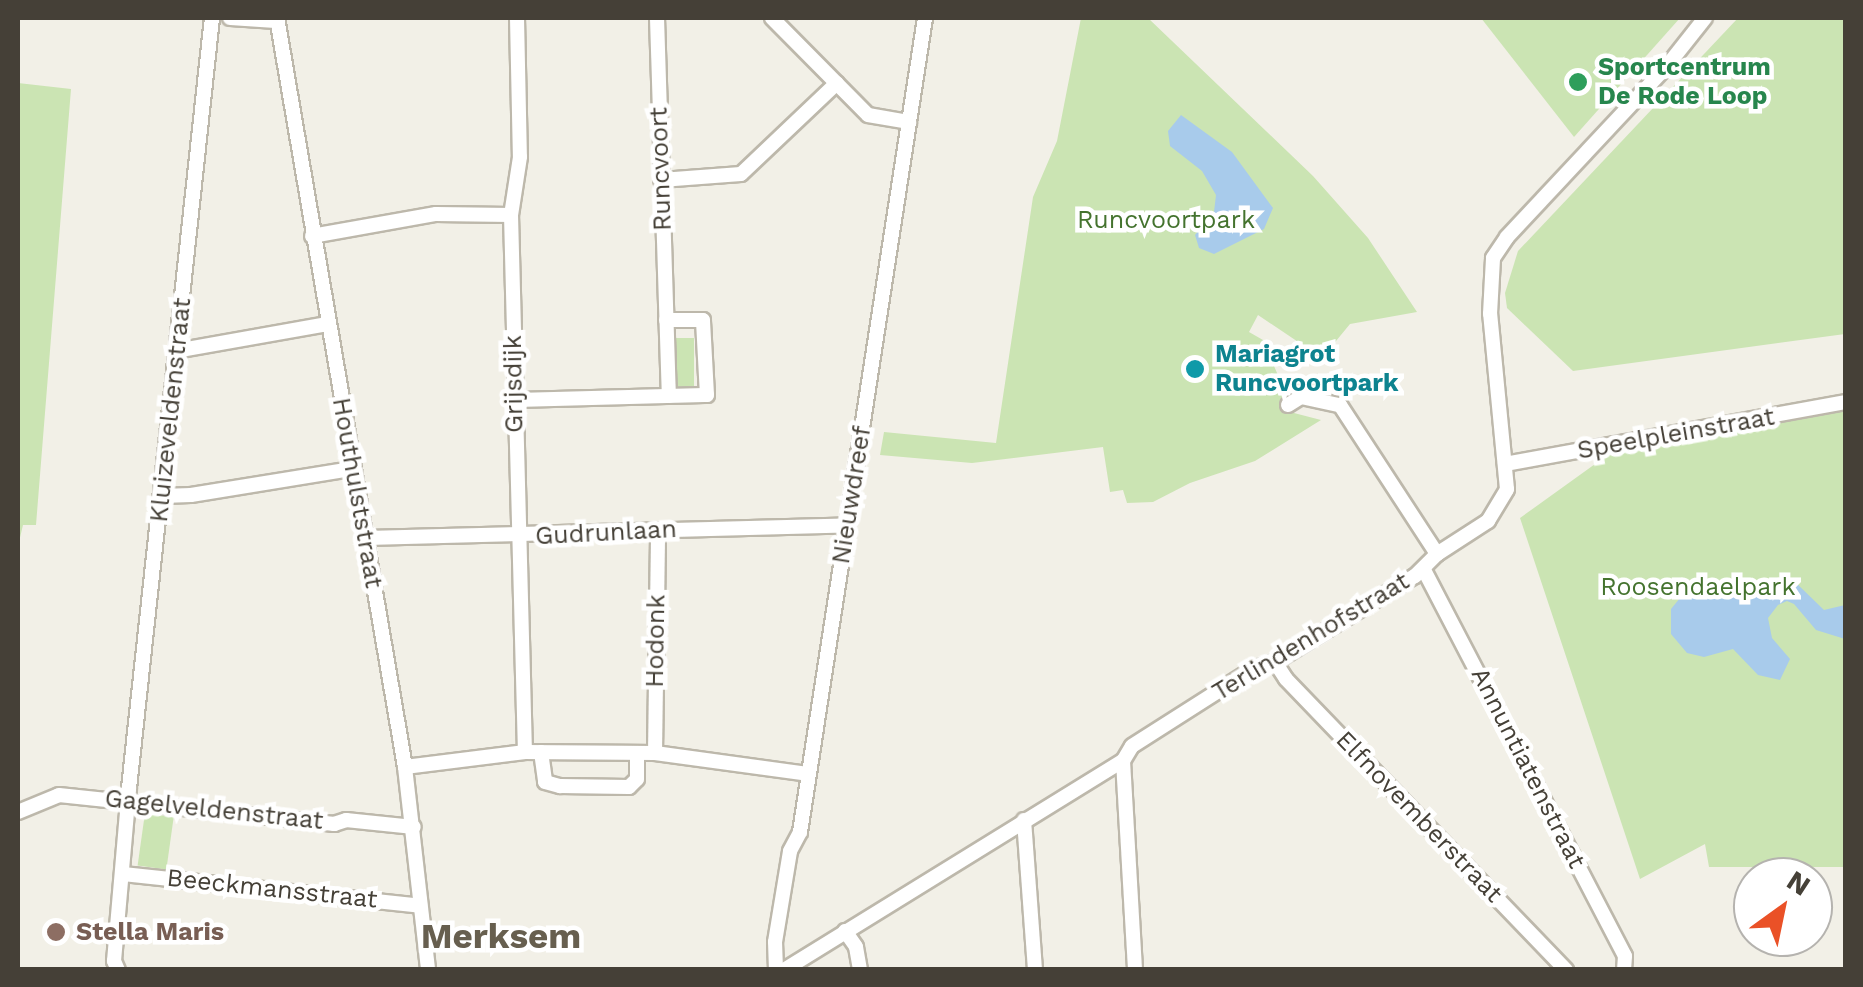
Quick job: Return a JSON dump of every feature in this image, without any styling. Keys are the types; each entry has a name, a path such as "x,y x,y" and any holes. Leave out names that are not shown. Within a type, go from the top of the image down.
{"street":[{"name":"Kluizeveldenstraat","path":"118,970 114,960 128,802 212,18"},
{"path":"230,18 277,20"},
{"name":"Grijsdijk","path":"516,18 520,156 511,215 514,400 518,537 533,752"},
{"name":"Runcvoort","path":"657,18 669,396"},
{"path":"772,18 868,115 909,122"},
{"name":"Nieuwdreef","path":"776,970 775,942 790,850 800,832 924,18"},
{"name":"Terlindenhofstraat","path":"784,970 1123,761 1132,746 1253,669 1274,662 1424,570 1437,554 1498,510 1507,489 1490,314 1494,258 1507,237 1668,66 1705,18"},
{"name":"Houthulststraat","path":"277,20 405,767 422,889 420,906 428,970"},
{"path":"661,180 741,174 837,83"},
{"path":"312,236 436,214 511,215"},
{"path":"514,400 708,395 706,324 703,320 666,320"},
{"path":"176,351 328,324"},
{"path":"1288,405 1302,397 1340,405 1437,554"},
{"name":"Speelpleinstraat","path":"1505,464 1846,402"},
{"path":"162,496 192,495 352,468"},
{"name":"Gudrunlaan","path":"364,538 848,526"},
{"name":"Hodonk","path":"655,752 658,530"},
{"name":"Annuntiatenstraat","path":"1424,570 1625,956 1625,969"},
{"name":"Elfnovemberstraat","path":"1274,662 1566,970"},
{"path":"405,767 533,752 655,752 808,774"},
{"path":"533,752 545,782 577,786 628,786 637,779 637,753"},
{"path":"1123,761 1135,970"},
{"name":"Gagelveldenstraat","path":"18,812 59,795 334,824 346,820 414,827"},
{"path":"1024,820 1035,970"},
{"name":"Beeckmansstraat","path":"123,874 420,906"},
{"path":"845,932 856,948 860,970"}],"green space":[{"name":"Runcvoortpark","path":"1081,18 1148,18 1313,176 1368,238 1417,312 1350,324 1322,358 1258,315 1249,332 1263,340 1294,413 1321,420 1255,461 1190,483 1153,502 1127,503 1123,490 1110,492 1103,447 972,463 880,455 884,432 996,443 1033,197 1057,141"},
{"name":"Sportcentrum De Rode Loop","path":"1481,18 1680,18 1574,137"},
{"path":"1738,18 1845,18 1845,334 1573,371 1507,308 1505,293 1518,251"},
{"path":"18,83 71,89 36,525 23,525 18,546"},
{"path":"674,338 694,338 694,388 674,388"},
{"name":"Roosendaelpark","path":"1845,411 1845,867 1833,867 1833,857 1733,857 1733,867 1709,867 1705,844 1640,879 1520,518 1609,454"},
{"path":"145,813 174,817 166,870 138,865"}],"water":[{"path":"1181,115 1232,152 1273,208 1264,229 1214,254 1199,248 1195,235 1214,212 1216,195 1202,171 1170,146 1168,131"},
{"path":"1792,579 1824,610 1845,605 1845,639 1816,630 1794,604 1787,601 1778,605 1768,618 1772,638 1790,659 1780,680 1758,675 1733,649 1704,657 1687,653 1671,634 1671,609 1689,587 1714,580 1751,587"}],"place":[{"name":"Sportcentrum De Rode Loop","path":"1578,82"},
{"name":"Mariagrot Runcvoortpark","path":"1195,369"},
{"name":"Stella Maris","path":"56,932"}],"district":[{"name":"Merksem","path":"501,936"}]}
